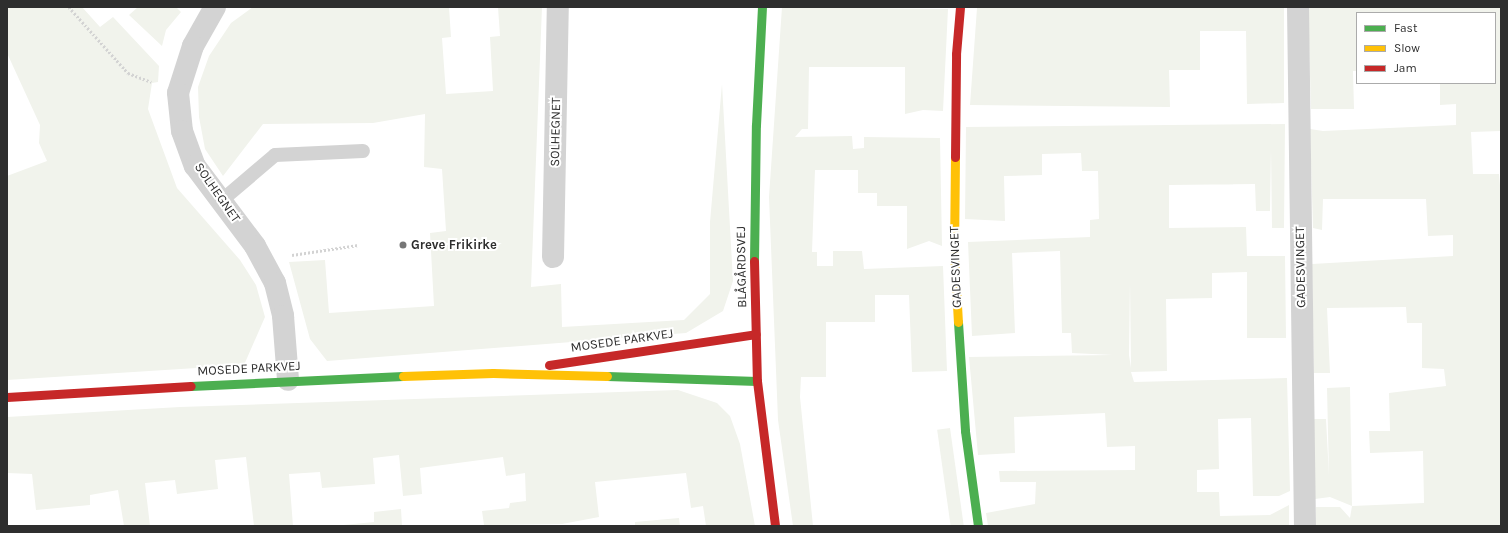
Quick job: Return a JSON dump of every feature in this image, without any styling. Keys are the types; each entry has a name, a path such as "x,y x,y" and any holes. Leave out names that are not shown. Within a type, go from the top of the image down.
{"street":[{"name":"SOLHEGNET","path":"215,7 193,46 178,93 182,131 195,166 262,259 274,283 283,316 288,380"},
{"name":"SOLHEGNET","path":"553,257 558,7"},
{"name":"BLÅGÅRDSVEJ","path":"762,7 756,125 754,250 757,382 775,526"},
{"name":"GADESVINGET","path":"960,7 956,54 954,251 965,431 978,526"},
{"name":"GADESVINGET","path":"1298,7 1305,526"},
{"name":"MOSEDE PARKVEJ","path":"493,373 756,334"},
{"name":"MOSEDE PARKVEJ","path":"7,397 288,380 493,373 757,382"}],"lane":[{"path":"221,201 275,156 362,151"}],"path":[{"path":"69,7 128,73 178,93"},
{"path":"262,259 358,245"}],"shaded area":[{"path":"7,7 82,7 100,27 113,17 159,66 158,82 152,83 148,109 177,188 240,260 256,285 265,317 244,365 7,380 7,176 47,161 39,143 40,125 7,53"},
{"path":"138,7 176,7 181,12 166,30 162,46 129,15"},
{"path":"253,7 449,7 451,37 442,38 446,94 493,91 490,37 500,36 498,7 542,7 531,287 561,284 562,327 684,320 710,294 710,222 722,84 733,281 723,311 686,333 327,361 310,339 289,262 325,260 329,313 434,306 430,233 446,231 442,169 424,167 425,114 373,123 263,124 223,176 205,149 199,117 198,87 209,56 231,23"},
{"path":"782,7 948,9 943,111 923,110 905,114 905,67 809,67 808,129 802,129 795,137 852,136 853,149 864,148 864,137 940,138 942,246 929,241 907,249 907,206 877,206 877,193 858,193 858,170 815,170 812,252 817,252 817,266 833,266 833,251 862,251 864,269 943,266 947,371 912,372 909,295 875,295 875,322 826,322 826,377 801,377 800,397 813,526 793,526 778,420 769,197"},
{"path":"1284,7 1284,103 1247,104 1246,31 1200,31 1200,70 1169,70 1170,107 970,105 977,8"},
{"path":"1308,7 1501,7 1501,131 1471,132 1473,174 1499,174 1501,197 1501,526 1316,526 1316,507 1340,507 1350,518 1352,506 1424,503 1423,451 1370,453 1369,431 1390,431 1389,393 1446,386 1444,369 1422,368 1422,323 1407,323 1406,307 1327,308 1330,373 1314,373 1312,264 1453,256 1453,235 1428,236 1426,199 1323,199 1322,230 1313,228 1310,129 1323,131 1456,125 1456,104 1440,105 1440,84 1496,84 1496,12 1356,12 1356,71 1353,71 1354,109 1311,109"},
{"path":"1285,124 1284,228 1272,228 1271,149 1270,211 1256,211 1255,184 1169,185 1169,228 1246,227 1247,256 1285,256 1286,338 1247,338 1247,272 1212,273 1212,298 1166,299 1167,371 1131,372 1134,382 1287,378 1290,491 1279,496 1253,496 1251,418 1218,419 1219,469 1197,470 1197,492 1219,492 1220,516 1270,515 1289,505 1289,526 988,526 986,513 1035,504 1036,482 1000,482 999,471 1135,470 1135,446 1107,447 1105,413 1014,417 1015,453 978,455 969,357 1113,355 1072,353 1071,333 1062,333 1060,251 1012,253 1015,333 972,336 968,242 1090,237 1090,220 1099,219 1098,171 1082,171 1081,153 1042,154 1042,175 1004,176 1005,221 965,219 966,127","holes":["1130,282 1131,368 1129,355"]},
{"path":"1350,387 1352,506 1330,497 1315,499 1312,419 1326,419 1329,476 1327,388"},
{"path":"678,390 717,403 730,416 740,444 755,526 706,526 703,506 691,508 686,473 595,482 599,517 562,524 484,525 482,511 509,508 510,503 526,501 525,473 506,476 503,457 420,468 422,494 403,496 399,455 373,458 375,484 322,488 320,472 289,474 293,526 254,526 246,457 215,460 218,489 177,494 175,480 145,483 150,526 124,526 118,490 90,495 90,505 36,510 32,474 7,473 7,417 180,407"},
{"path":"950,428 964,526 951,526 937,430"},
{"path":"401,509 402,526 333,526 374,522 374,512"},
{"path":"679,518 680,526 635,526 635,522"}],"traffic: fast":[{"path":"754,261 756,125 762,7"},
{"path":"958,322 965,431 978,526"},
{"path":"191,386 403,376"},
{"path":"607,376 757,381"}],"traffic: slow":[{"path":"955,157 954,251 958,322"},
{"path":"403,376 493,373 607,376"}],"traffic: jam":[{"path":"955,157 956,54 960,7"},
{"path":"754,261 757,381 775,526"},
{"path":"549,365 756,334"},
{"path":"7,397 191,386"}],"place":[{"name":"Greve Frikirke","path":"403,245"}]}
